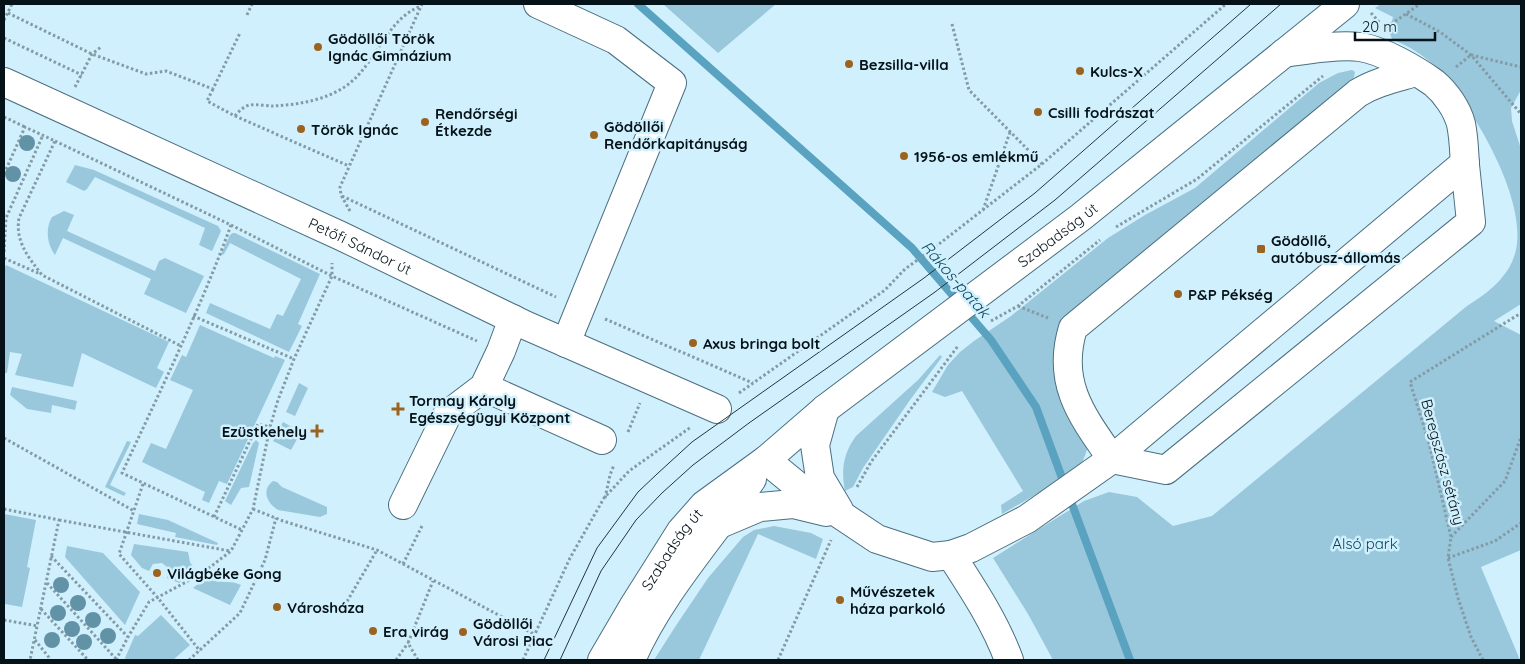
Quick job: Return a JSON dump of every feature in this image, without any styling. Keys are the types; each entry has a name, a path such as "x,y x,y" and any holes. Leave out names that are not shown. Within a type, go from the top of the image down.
{"main road":[{"path":"538,4 616,40 672,84 566,343"},
{"name":"Szabadság út","path":"602,660 632,607 681,531 704,506 766,460 826,409 1081,216 1284,53 1357,7"},
{"path":"1284,53 1324,48 1359,47 1386,55 1416,72 1435,84 1451,102 1461,122 1465,146 1464,163 1471,222 1166,470 1112,459 1087,422 1069,381 1066,367 1068,345 1073,328 1358,93 1386,80 1416,72"},
{"name":"Petőfi Sándor út","path":"4,82 341,236 513,319 717,409"},
{"path":"766,460 799,487 877,539 932,557 951,555 971,548 1027,519 1112,459 1464,163"},
{"path":"403,504 447,415 484,386 501,351 513,319"},
{"path":"484,386 602,440"},
{"path":"826,409 815,444 820,478 842,516"},
{"name":"Szabadság út","path":"631,660 659,609 683,573 766,460"},
{"path":"722,522 760,507 793,504 842,516"},
{"path":"951,555 980,598 1002,640 1009,660"}],"path":[{"path":"4,20 12,4"},
{"path":"247,15 252,4"},
{"path":"523,660 570,558 604,498 629,471 885,290 905,269 1042,164 1226,4"},
{"path":"1357,7 1384,29 1420,4"},
{"path":"235,116 240,110 251,105 274,106 297,103 320,98 346,86 371,60 398,21 410,10 422,5"},
{"path":"46,583 117,660 128,636 149,602 201,574 231,551 253,509 270,428 278,400 294,359 332,276 332,258 350,215 341,195 340,187 422,5"},
{"path":"8,13 92,54 146,74 166,71 213,89"},
{"path":"1406,14 1440,32 1471,55 1521,114"},
{"path":"952,24 969,90 1042,164"},
{"path":"240,33 207,101 235,116 349,166"},
{"path":"4,38 82,75"},
{"path":"62,109 92,54 101,47"},
{"path":"1110,232 1197,179 1359,47"},
{"path":"1471,55 1521,67"},
{"path":"4,116 231,225 332,276 501,351"},
{"path":"4,174 25,127"},
{"path":"982,210 1010,132"},
{"path":"4,252 6,218 40,140"},
{"path":"42,274 28,256 19,240 17,228 19,218 55,141"},
{"path":"341,195 580,309 753,384"},
{"path":"231,225 181,346 122,473 242,530"},
{"path":"989,322 1018,306 1102,238"},
{"path":"4,258 42,274 181,346"},
{"name":"Beregszász sétány","path":"1483,660 1471,637 1448,558 1451,537 1429,443 1410,382 1521,313"},
{"path":"194,316 294,359"},
{"path":"214,517 258,424 270,428"},
{"path":"1451,537 1505,481 1521,437"},
{"path":"4,438 134,511"},
{"path":"143,484 119,554 158,598 200,651"},
{"path":"4,508 59,520 231,551"},
{"path":"253,509 377,550 534,634"},
{"path":"189,660 240,613 265,560 276,518"},
{"path":"30,660 59,520"},
{"path":"1448,558 1495,541 1521,523"},
{"path":"342,610 377,550"},
{"path":"51,556 128,636"},
{"path":"396,660 408,643 433,581"},
{"path":"41,609 88,660"},
{"path":"4,620 38,626"},
{"path":"35,640 52,660"},
{"path":"408,643 418,660"}],"green space":[{"path":"663,4 776,4 718,53"},
{"name":"Alsó park","path":"1381,4 1521,4 1521,90 1511,108 1512,121 1521,149 1521,304 1494,321 1521,335 1521,550 1481,567 1520,660 1053,660 1028,614 993,558 1084,501 1109,492 1137,497 1173,526 1212,516 1467,306 1485,294 1500,280 1511,263 1517,243 1517,222 1512,199 1492,150 1479,125 1464,103 1436,68 1415,51 1392,39 1389,31 1393,17 1375,8"},
{"path":"1352,70 1355,72 1354,77 1349,85 1073,321 1088,447 1080,469 1002,514 1001,505 1023,491 962,391 945,397 932,392 948,365 960,352 1011,316 1108,238 1145,215 1195,188 1319,83 1338,73"},
{"path":"75,165 94,170 218,226 221,231 212,251 199,245 205,228 95,177 84,191 66,182"},
{"path":"64,211 74,215 67,231 155,271 159,261 165,258 204,276 186,313 144,294 151,279 63,238 55,255 49,241 48,226 52,217"},
{"path":"233,233 320,274 298,324 302,326 289,352 206,313 210,303 270,329 277,314 283,316 301,279 230,243 224,254 220,256 230,235"},
{"path":"6,265 169,342 157,368 164,372 156,388 82,353 73,387 15,375 22,354 10,352 7,373 4,373 4,269"},
{"path":"200,325 274,358 275,356 285,360 227,484 219,481 209,503 202,500 205,492 142,462 151,443 166,449 193,390 170,380 182,355 186,357"},
{"path":"940,355 942,357 863,468 853,487 845,491 844,462 848,449 856,436 918,380"},
{"path":"299,383 308,388 295,416 286,412"},
{"path":"12,387 77,401 75,410 52,405 51,413 27,409 10,395"},
{"path":"283,422 301,432 291,450 273,441"},
{"path":"256,440 259,443 249,487 241,488 231,505 225,501"},
{"path":"127,441 131,442 110,485 126,493 124,496 105,487"},
{"path":"273,481 282,487 327,507 327,514 320,517 278,510 268,500 266,492"},
{"path":"4,514 36,520 27,567 30,568 22,607 5,604 4,608"},
{"path":"139,514 168,520 218,543 217,545 175,537 176,533 137,524"},
{"path":"774,526 811,533 823,539 816,559 758,534 699,660 654,660 708,578 743,537 754,530"},
{"path":"134,544 188,552 190,562 195,570 179,583 167,578 167,567 162,563 153,564 149,571 142,568 131,555"},
{"path":"67,546 103,553 140,592 125,625 65,557"},
{"path":"205,578 241,585 230,605 193,588"},
{"path":"161,615 190,645 173,660 126,660 125,658 135,635 138,636"}],"waterway":[{"name":"Rákos-patak","path":"638,4 912,248 991,340 1036,407 1065,486"},
{"name":"Rákos-patak","path":"1069,496 1130,660"}],"tram line":[{"path":"544,660 597,548 638,492 657,474 692,442 924,278 1035,193 1251,4"},
{"path":"560,660 601,571 636,520 662,493 693,465 749,423 935,292 1055,200 1281,4"}],"place":[{"name":"Gödöllői Török Ignác Gimnázium","path":"318,47"},
{"name":"Bezsilla-villa","path":"849,64"},
{"name":"Kulcs-X","path":"1080,71"},
{"name":"Csilli fodrászat","path":"1038,112"},
{"name":"Rendőrségi Étkezde","path":"425,122"},
{"name":"Török Ignác","path":"301,129"},
{"name":"Gödöllői Rendőrkapitányság","path":"594,135"},
{"name":"1956-os emlékmű","path":"904,156"},
{"name":"Gödöllő, autóbusz-állomás","path":"1261,249"},
{"name":"P&P Pékség","path":"1178,294"},
{"name":"Axus bringa bolt","path":"693,343"},
{"name":"Tormay Károly Egészségügyi Központ","path":"398,409"},
{"name":"Ezüstkehely","path":"317,431"},
{"name":"Világbéke Gong","path":"157,573"},
{"name":"Művészetek háza parkoló","path":"840,600"},
{"name":"Városháza","path":"277,607"},
{"name":"Era virág","path":"373,631"},
{"name":"Gödöllői Városi Piac","path":"463,632"}]}
